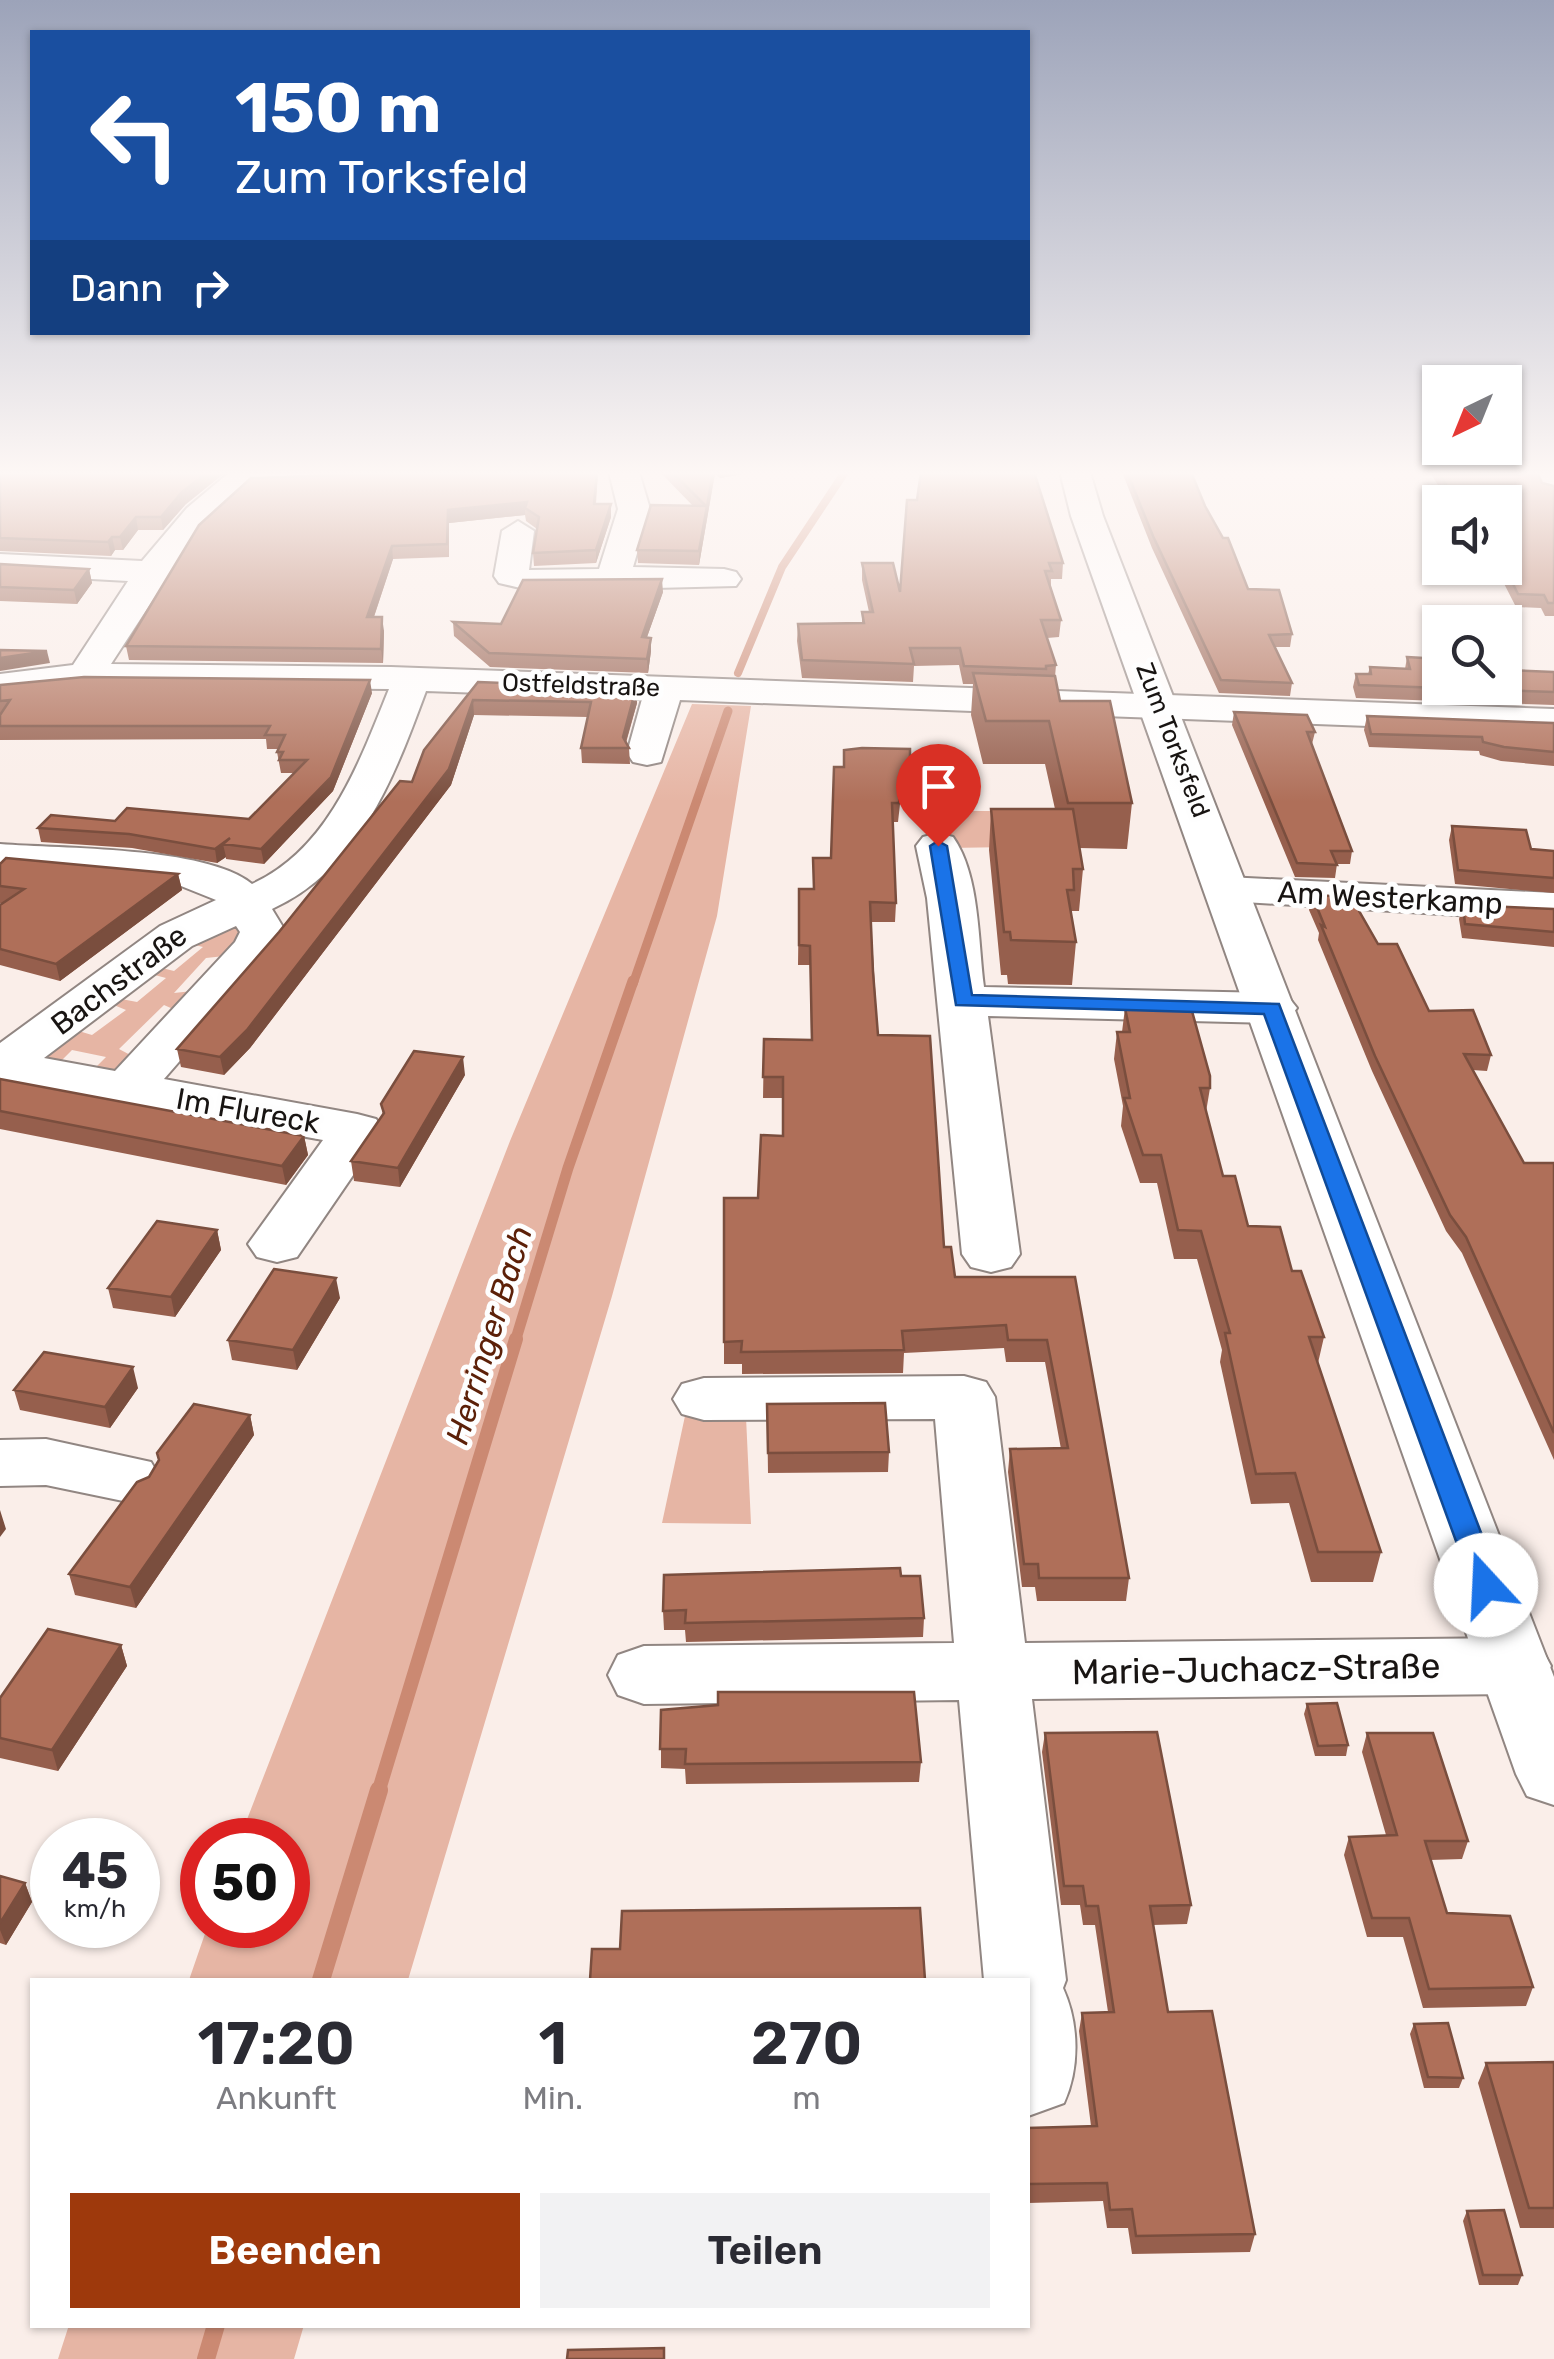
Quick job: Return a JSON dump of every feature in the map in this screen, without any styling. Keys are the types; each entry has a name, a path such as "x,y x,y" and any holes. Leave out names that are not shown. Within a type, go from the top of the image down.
{"street":[{"path":"86,675 143,582"},
{"name":"Zum Torksfeld","path":"1113,582 1554,1774"},
{"name":"Ostfeldstraße","path":"0,684 86,675 412,679 1554,721"},
{"name":"Bachstraße","path":"1,1067 176,936 283,887 334,843 377,769 412,679"},
{"path":"647,754 664,688"},
{"path":"938,846 963,1001 991,1254"},
{"path":"0,857 200,876 222,884 244,904 263,932 256,948 126,1090"},
{"name":"Am Westerkamp","path":"1227,890 1554,908"},
{"path":"963,1001 1272,1008"},
{"name":"Im Flureck","path":"1,1067 357,1130 277,1244"},
{"path":"704,1399 964,1397 996,1672 1025,1978"},
{"path":"0,1463 46,1462 128,1479"},
{"name":"Marie-Juchacz-Straße","path":"644,1675 1516,1666"},
{"path":"1030,2027 1034,2074 1030,2075"}],"shaded area":[{"path":"692,704 751,706 717,916 612,1296 409,1978 190,1978 200,1948 310,1948 310,1818 248,1818 510,1141"},
{"path":"964,811 1004,811 1012,847 947,848 942,824"},
{"path":"234,923 249,940 234,955 206,958 174,993 202,990 182,1013 164,1005 119,1049 136,1058 113,1071 93,1070 106,1057 72,1050 58,1064 41,1061 72,1029 92,1035 126,1010 109,1003 116,998 137,1002 166,978 147,973 154,966 174,971 203,947 183,942"},
{"path":"685,1416 746,1417 751,1524 662,1523"},
{"path":"68,2328 303,2328 294,2359 58,2359"}],"building":[{"path":"0,582 80,582 74,590 0,587"},
{"path":"165,582 379,582 367,617 382,617 381,649 126,646"},
{"path":"522,582 661,582 642,637 651,638 647,659 489,653 453,622 501,624"},
{"path":"866,582 898,582 900,592 901,582 1049,582 1061,620 1041,620 1056,665 1046,669 964,666 960,648 910,648 914,664 802,660 798,624 864,623 862,612 873,612"},
{"path":"1175,582 1245,582 1248,589 1279,590 1292,634 1269,635 1292,683 1221,680"},
{"path":"1554,582 1554,603 1548,603 1544,595 1518,594 1514,585"},
{"path":"0,650 47,651 0,658"},
{"path":"1407,657 1422,658 1422,687 1359,685 1356,674 1371,674 1370,667 1410,669"},
{"path":"1522,671 1554,672 1554,692 1522,691"},
{"path":"973,673 1055,676 1060,701 1110,701 1132,803 1068,803 1049,721 986,721"},
{"path":"84,677 370,680 331,777 261,849 223,844 230,838 215,849 129,834 38,828 51,815 115,821 127,808 249,819 307,760 279,760 283,752 277,752 285,735 265,735 270,726 0,726 0,715 10,700 0,701 0,685"},
{"path":"478,682 636,688 623,737 629,748 581,748 591,702 473,700 449,769 247,1030 220,1057 177,1049 279,932 400,781 412,782 424,750"},
{"path":"1234,712 1307,715 1315,732 1307,732 1352,851 1331,851 1337,865 1297,863"},
{"path":"1367,716 1554,723 1554,752 1504,747 1483,742 1482,737 1371,734"},
{"path":"910,749 910,785 901,785 899,803 892,803 896,903 870,902 873,972 878,1035 930,1036 944,1247 951,1247 955,1277 1075,1277 1129,1578 1039,1578 1038,1564 1024,1564 1010,1449 1068,1448 1047,1340 1008,1340 1006,1325 902,1331 904,1350 741,1352 742,1341 724,1342 724,1198 758,1198 761,1135 783,1136 783,1077 763,1077 764,1039 812,1040 810,946 799,945 799,889 814,889 813,858 831,858 834,767 844,767 844,750"},
{"path":"991,809 1073,809 1083,869 1073,869 1074,890 1067,890 1076,942 1011,940 1010,932 1004,932"},
{"path":"1452,826 1526,830 1531,849 1554,851 1554,878 1458,870"},
{"path":"6,858 178,874 56,964 0,949 0,905 24,889 0,886 0,864"},
{"path":"1312,895 1351,897 1378,944 1397,944 1429,1011 1473,1010 1491,1055 1464,1054 1524,1163 1554,1163 1554,1433 1466,1237 1450,1215 1375,1056"},
{"path":"1463,905 1554,909 1554,932 1465,924"},
{"path":"1146,1004 1190,1004 1210,1076 1210,1088 1200,1088 1223,1176 1235,1176 1248,1226 1280,1227 1292,1271 1301,1271 1324,1337 1309,1337 1381,1552 1318,1552 1295,1473 1256,1474 1225,1333 1230,1333 1201,1231 1178,1230 1161,1155 1143,1155 1124,1098 1130,1098 1117,1032 1130,1032 1125,1008 1147,1008"},
{"path":"414,1051 463,1057 398,1168 351,1161 384,1113 381,1104"},
{"path":"0,1079 304,1136 282,1166 0,1111"},
{"path":"157,1221 217,1230 171,1297 108,1288"},
{"path":"274,1269 336,1278 293,1350 228,1340"},
{"path":"44,1352 133,1367 105,1407 14,1390"},
{"path":"885,1403 889,1452 768,1453 767,1404"},
{"path":"194,1404 250,1415 130,1587 69,1574 137,1482 149,1477 159,1460 157,1453"},
{"path":"900,1568 901,1576 920,1576 924,1618 685,1623 686,1610 663,1611 664,1575"},
{"path":"48,1629 121,1645 52,1750 0,1738 0,1698"},
{"path":"718,1692 914,1692 921,1762 685,1764 686,1749 660,1749 661,1710 718,1705"},
{"path":"1337,1703 1348,1745 1318,1746 1307,1704"},
{"path":"1157,1732 1191,1905 1150,1906 1168,2012 1212,2011 1255,2234 1136,2236 1132,2209 1110,2210 1107,2183 1030,2184 1030,2128 1097,2126 1082,2013 1114,2012 1098,1906 1086,1906 1083,1886 1064,1886 1045,1733"},
{"path":"1367,1733 1433,1733 1468,1841 1425,1841 1447,1913 1510,1916 1533,1987 1429,1989 1409,1918 1372,1918 1349,1837 1397,1835"},
{"path":"0,1876 25,1883 0,1923"},
{"path":"920,1908 925,1978 590,1978 592,1949 620,1949 622,1911"},
{"path":"1448,2023 1463,2078 1428,2077 1414,2024"},
{"path":"1554,2062 1554,2208 1529,2208 1486,2063"},
{"path":"1504,2210 1522,2275 1483,2275 1467,2211"},
{"path":"664,2348 664,2359 567,2359 568,2350"}],"waterway":[{"name":"Herringer Bach","path":"738,673 776,582"},
{"name":"Herringer Bach","path":"633,984 728,711"},
{"name":"Herringer Bach","path":"515,1342 568,1168 633,981"},
{"name":"Herringer Bach","path":"378,1793 516,1339"},
{"name":"Herringer Bach","path":"322,1978 379,1790"},
{"name":"Herringer Bach","path":"206,2359 215,2328"}],"route":[{"path":"938,846 950,898 963,1001 1272,1008 1486,1585"}]}
